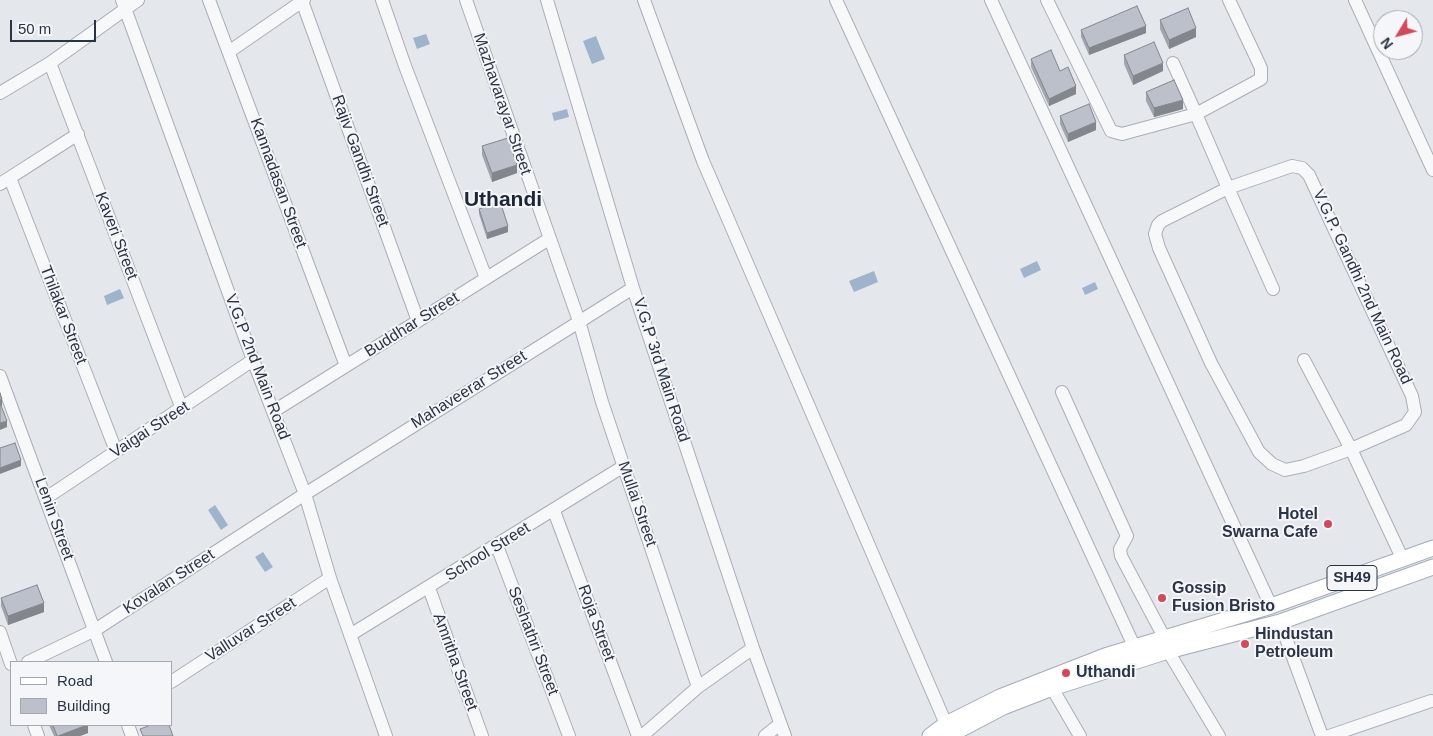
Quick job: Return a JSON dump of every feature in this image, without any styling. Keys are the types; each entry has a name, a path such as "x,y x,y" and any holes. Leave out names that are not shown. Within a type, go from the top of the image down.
{"main road":[{"name":"SH49","path":"1271,606 1433,548"},
{"path":"947,730 1000,697 1134,646 1166,645 1280,622 1433,567"},
{"path":"930,736 1271,606"}],"street":[{"path":"0,93 50,62 123,4 138,0"},
{"name":"Kannadasan Street","path":"209,0 230,51 346,366"},
{"path":"382,0 405,66 486,278"},
{"name":"Mazhavarayar Street","path":"466,0 578,321"},
{"name":"V.G.P 3rd Main Road","path":"547,0 634,288 782,730"},
{"path":"644,0 703,161 947,730"},
{"path":"836,0 1134,646"},
{"path":"991,0 1271,606"},
{"path":"1047,0 1111,131 1122,134 1196,114 1256,83 1262,74 1230,0"},
{"path":"1355,0 1433,170"},
{"path":"230,51 303,1"},
{"name":"Rajiv Gandhi Street","path":"303,1 418,321"},
{"name":"V.G.P 2nd Main Road","path":"123,4 253,360 305,494 330,578 386,736"},
{"name":"Kaveri Street","path":"50,62 182,409"},
{"path":"1173,63 1273,289"},
{"path":"5,181 78,134"},
{"name":"V.G.P. Gandhi 2nd Main Road","path":"1292,166 1302,168 1309,175 1412,396 1415,412 1406,425 1351,449 1304,466 1284,470 1272,464 1258,452 1211,363 1159,248 1155,234 1162,221 1228,188 1292,166"},
{"name":"Thilakar Street","path":"5,181 116,451"},
{"name":"Buddhar Street","path":"274,411 550,239"},
{"name":"Mahaveerar Street","path":"305,494 578,321 634,288"},
{"name":"Mullai Street","path":"578,321 698,687"},
{"name":"Vaigai Street","path":"46,498 253,360"},
{"path":"1304,360 1351,449 1402,560"},
{"name":"Lenin Street","path":"0,376 106,661"},
{"path":"1062,392 1127,536 1120,549 1121,556 1166,645 1219,736"},
{"name":"School Street","path":"350,635 554,511 624,466"},
{"name":"Kovalan Street","path":"30,661 95,630 305,494"},
{"name":"Roja Street","path":"554,511 640,736"},
{"name":"Seshathri Street","path":"497,546 569,736"},
{"name":"Valluvar Street","path":"172,681 330,578"},
{"name":"Amritha Street","path":"429,588 482,736"},
{"path":"1280,622 1322,736"},
{"path":"0,632 10,661"},
{"path":"640,736 698,687 753,648"},
{"path":"1052,688 1080,736"},
{"path":"1329,736 1431,701"},
{"path":"765,736 782,730"}],"water":[{"path":"426,34 430,44 417,49 413,38"},
{"path":"596,36 605,59 592,64 583,41"},
{"path":"567,109 569,117 554,121 552,113"},
{"path":"1037,261 1041,270 1024,278 1020,269"},
{"path":"874,271 878,282 854,292 849,281"},
{"path":"1095,282 1098,289 1085,295 1082,288"},
{"path":"120,289 124,298 107,305 104,296"},
{"path":"215,505 228,525 221,530 208,510"},
{"path":"263,552 273,567 265,572 255,557"}],"building":[{"path":"1137,6 1146,26 1089,48 1081,30"},
{"path":"1188,8 1196,28 1169,40 1160,20"},
{"path":"1154,42 1163,63 1133,76 1124,55"},
{"path":"1051,50 1060,71 1068,67 1076,86 1049,99 1031,59"},
{"path":"1174,80 1183,100 1154,108 1146,92"},
{"path":"1089,104 1096,122 1068,134 1060,116"},
{"path":"508,138 517,165 492,173 482,146"},
{"path":"500,201 508,226 487,233 479,209"},
{"path":"0,403 7,421 0,423"},
{"path":"15,443 21,460 0,468 0,448"},
{"path":"37,585 44,603 8,616 1,598"},
{"path":"53,726 84,726 57,736"},
{"path":"148,726 169,726 173,736 143,736 140,729"}],"place":[{"name":"Hotel Swarna Cafe","path":"1328,524"},
{"name":"Gossip Fusion Bristo","path":"1162,598"},
{"name":"Hindustan Petroleum","path":"1245,644"},
{"name":"Uthandi","path":"1066,673"}],"district":[{"name":"Uthandi","path":"503,200"}]}
